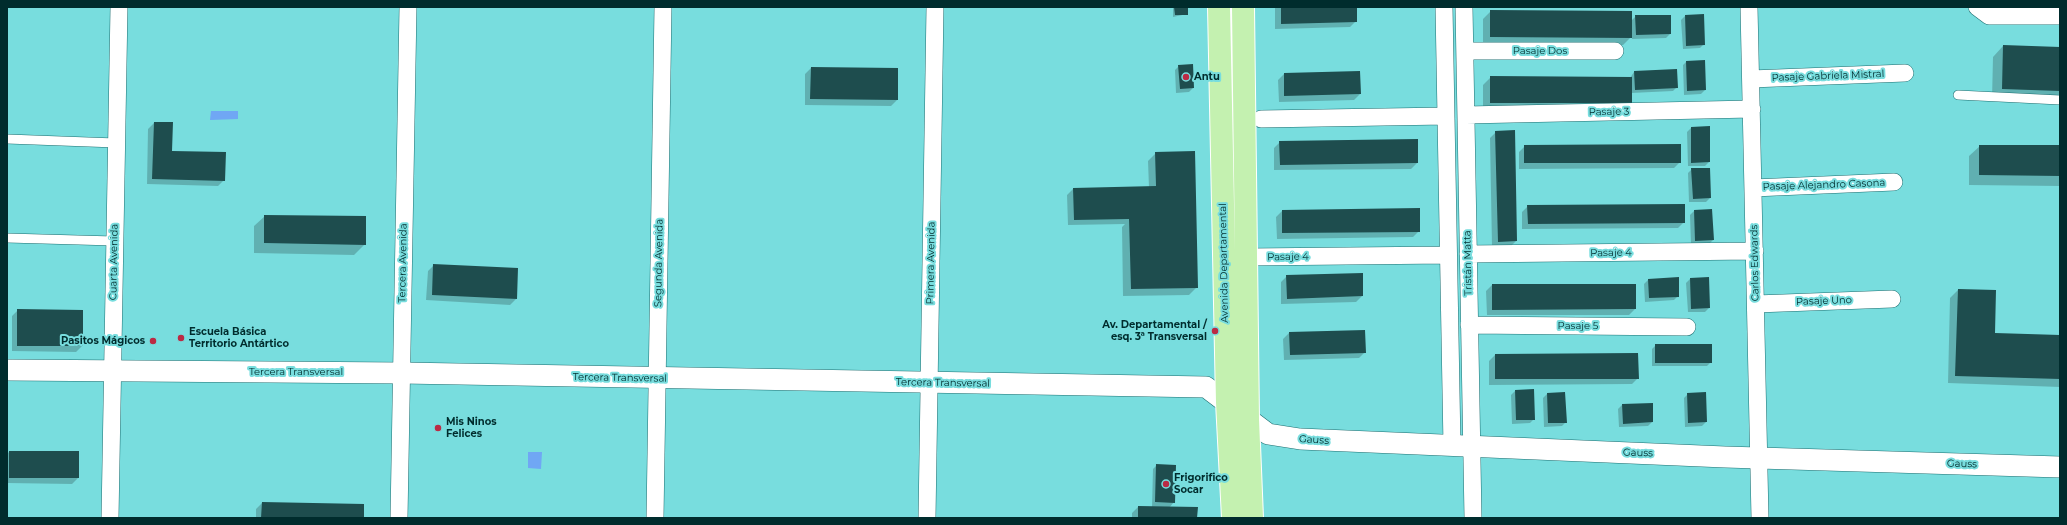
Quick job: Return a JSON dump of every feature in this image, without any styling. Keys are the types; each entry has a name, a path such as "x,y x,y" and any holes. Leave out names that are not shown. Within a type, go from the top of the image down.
{"main road":[{"name":"Avenida Departamental","path":"1219,7 1227,402 1233,518"},
{"path":"1242,7 1248,257 1248,420 1252,518"}],"street":[{"name":"Cuarta Avenida","path":"110,518 119,7"},
{"name":"Tercera Avenida","path":"399,518 408,7"},
{"name":"Segunda Avenida","path":"655,518 663,7"},
{"name":"Primera Avenida","path":"927,518 935,7"},
{"name":"Tristán Matta","path":"1444,7 1448,255 1462,446 1473,518"},
{"name":"Tristán Matta","path":"1462,446 1470,325 1464,7"},
{"name":"Carlos Edwards","path":"1749,7 1760,518"},
{"path":"1977,7 1988,16 2060,16"},
{"name":"Pasaje Dos","path":"1465,51 1616,51"},
{"name":"Pasaje Gabriela Mistral","path":"1751,79 1905,73"},
{"name":"Pasaje 3","path":"1466,116 1752,109"},
{"path":"1261,119 1446,116"},
{"name":"Pasaje Alejandro Casona","path":"1753,188 1894,182"},
{"name":"Pasaje 4","path":"1468,254 1755,251"},
{"name":"Pasaje 4","path":"1248,257 1448,255"},
{"name":"Pasaje Uno","path":"1756,304 1892,299"},
{"name":"Pasaje 5","path":"1470,325 1687,327"},
{"name":"Tercera Transversal","path":"7,370 402,373 1206,387 1227,402"},
{"name":"Gauss","path":"1227,402 1248,420 1268,434 1280,437 1325,441 1759,458 2060,467"}],"lane":[{"path":"1958,94 2060,100"},
{"path":"7,139 116,143"},
{"path":"7,238 114,241"}],"water":[{"path":"211,111 238,111 238,119 210,120"},
{"path":"528,452 542,452 541,469 528,468"}],"building":[{"path":"1174,7 1188,7 1188,15 1175,15"},
{"path":"1281,7 1357,7 1357,22 1281,24"},
{"path":"1490,10 1632,11 1632,38 1490,37"},
{"path":"1704,14 1705,45 1686,46 1685,15"},
{"path":"1635,15 1671,15 1671,34 1636,35"},
{"path":"2003,45 2060,47 2060,91 2002,89"},
{"path":"1705,60 1706,90 1687,91 1686,61"},
{"name":"Antu","path":"1193,64 1194,88 1180,89 1178,65"},
{"path":"811,67 898,68 898,100 810,99"},
{"path":"1677,69 1678,88 1635,90 1634,71"},
{"path":"1360,71 1361,94 1284,96 1284,73"},
{"path":"1490,76 1632,77 1632,103 1490,103"},
{"path":"154,122 173,122 172,151 226,152 225,181 152,179"},
{"path":"1710,126 1710,162 1691,163 1691,127"},
{"path":"1515,130 1517,241 1498,242 1495,131"},
{"path":"1418,139 1418,163 1280,165 1279,141"},
{"path":"1681,144 1681,163 1524,163 1524,145"},
{"path":"1979,145 2060,145 2060,176 1979,175"},
{"path":"1195,151 1198,288 1131,289 1129,219 1074,220 1073,188 1156,186 1155,152"},
{"path":"1691,168 1710,168 1711,198 1693,199"},
{"path":"1685,204 1685,223 1528,224 1527,205"},
{"path":"1420,208 1420,232 1282,233 1282,210"},
{"path":"1712,209 1714,240 1695,241 1694,210"},
{"path":"264,215 366,216 366,245 264,243"},
{"path":"433,264 518,268 517,299 432,295"},
{"path":"1363,273 1363,296 1287,299 1286,275"},
{"path":"1679,277 1679,297 1649,298 1648,279"},
{"path":"1709,277 1710,308 1691,309 1690,278"},
{"path":"1492,284 1636,284 1636,309 1492,310"},
{"path":"1958,289 1996,290 1995,333 2060,335 2060,379 1955,376"},
{"path":"17,309 83,310 83,346 17,346"},
{"path":"1365,330 1366,353 1290,355 1289,332"},
{"path":"1655,344 1712,344 1712,363 1655,363"},
{"path":"1638,353 1639,379 1495,379 1495,354"},
{"path":"1534,389 1535,420 1516,420 1515,390"},
{"path":"1565,392 1567,423 1548,423 1547,393"},
{"path":"1706,392 1707,422 1688,423 1687,393"},
{"path":"1653,403 1653,422 1623,424 1622,404"},
{"path":"9,451 79,451 79,478 9,478"},
{"name":"Frigorifico Socar","path":"1156,464 1176,465 1175,503 1155,502"},
{"path":"262,502 364,504 364,518 261,518"},
{"path":"1138,506 1198,507 1197,518 1138,518"}],"place":[{"name":"Antu","path":"1186,77"},
{"name":"Av. Departamental / esq. 3ª Transversal","path":"1215,331"},
{"name":"Escuela Básica Territorio Antártico","path":"181,338"},
{"name":"Pasitos Mágicos","path":"153,341"},
{"name":"Mis Ninos Felices","path":"438,428"},
{"name":"Frigorifico Socar","path":"1166,484"}]}
